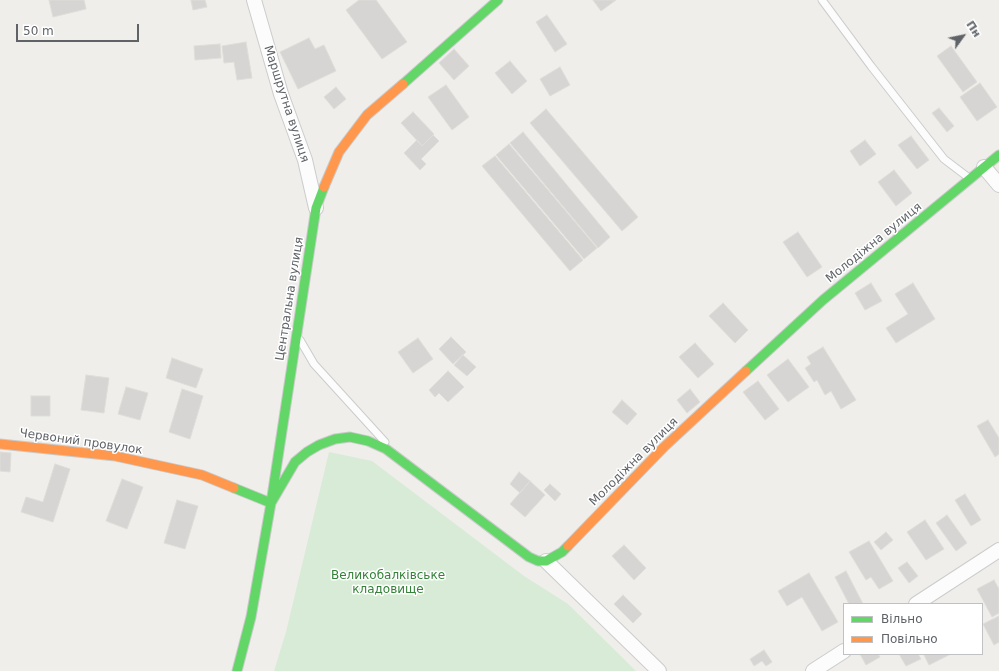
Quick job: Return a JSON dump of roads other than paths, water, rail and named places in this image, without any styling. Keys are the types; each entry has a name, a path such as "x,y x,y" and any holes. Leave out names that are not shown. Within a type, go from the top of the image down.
{"street":[{"name":"Маршрутна вулиця","path":"254,0 280,94 305,160 316,208"},
{"name":"Центральна вулиця","path":"237,671 250,617 271,503 316,208 339,152 367,115 498,0"},
{"name":"Молодіжна вулиця","path":"546,561 562,552 664,447 823,300 999,155"},
{"path":"984,167 999,185"},
{"path":"271,503 296,462 307,452 319,445 335,439 350,437 368,441 386,449 529,557 546,561 659,671"},
{"name":"Червоний провулок","path":"0,444 115,456 202,475 271,503"},
{"path":"918,603 999,550"},
{"path":"813,671 843,652"}],"lane":[{"path":"822,0 871,66 944,159 971,179"},
{"path":"297,333 307,354 314,364 403,462"}],"park label":[{"name":"Великобалківське кладовище","path":"388,583"}]}
